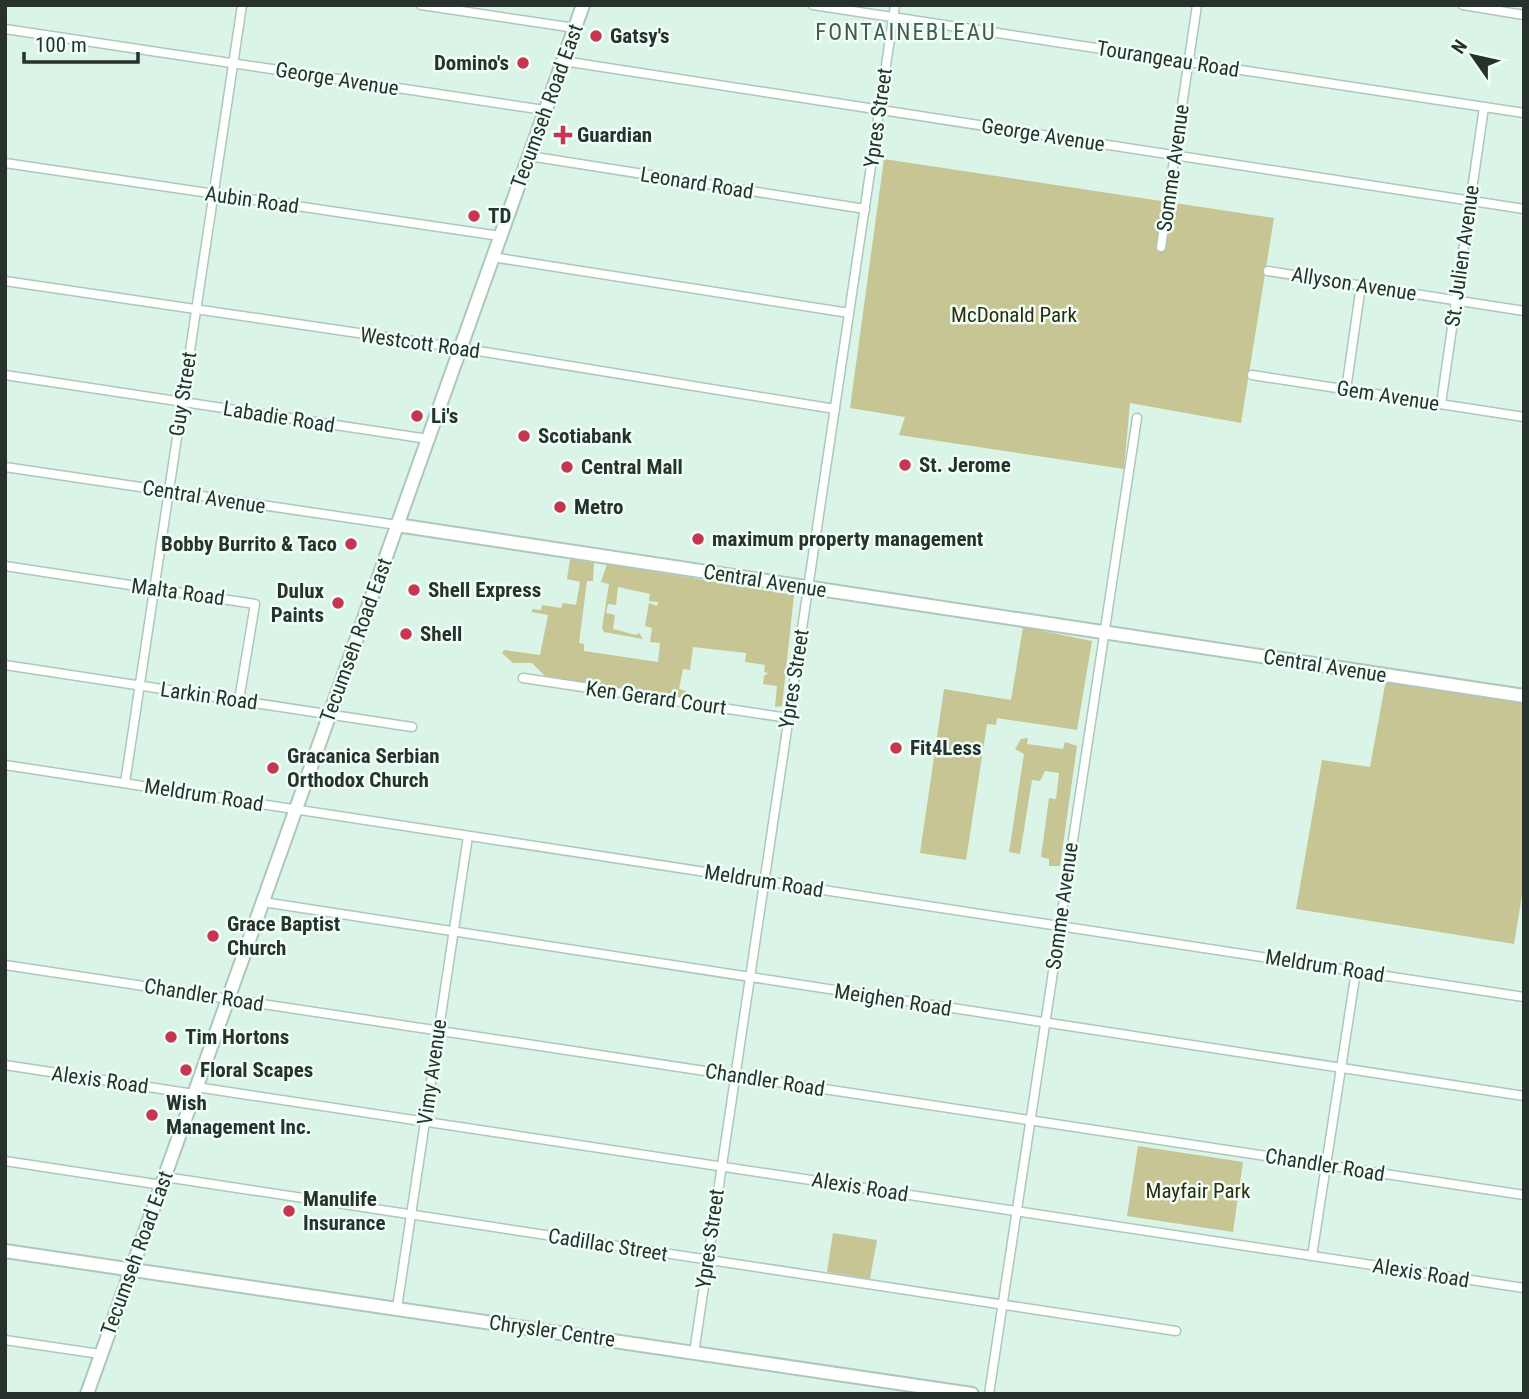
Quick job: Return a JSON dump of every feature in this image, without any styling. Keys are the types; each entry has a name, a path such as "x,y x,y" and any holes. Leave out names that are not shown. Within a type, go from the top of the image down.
{"street":[{"name":"Guy Street","path":"125,783 242,5"},
{"path":"421,5 575,28"},
{"name":"Tecumseh Road East","path":"87,1394 583,5"},
{"name":"Tourangeau Road","path":"813,5 1524,113"},
{"name":"Ypres Street","path":"694,1353 895,5"},
{"name":"Somme Avenue","path":"1161,247 1196,5"},
{"path":"1463,5 1524,15"},
{"name":"George Avenue","path":"5,29 544,110"},
{"name":"George Avenue","path":"563,61 1524,209"},
{"name":"St. Julien Avenue","path":"1441,404 1484,107"},
{"name":"Leonard Road","path":"528,156 865,209"},
{"name":"Aubin Road","path":"5,163 500,236"},
{"path":"492,257 849,313"},
{"name":"Allyson Avenue","path":"1268,271 1524,311"},
{"name":"Westcott Road","path":"5,281 460,348 835,408"},
{"path":"1346,390 1361,285"},
{"name":"Labadie Road","path":"5,375 428,439"},
{"name":"Gem Avenue","path":"1252,375 1524,417"},
{"name":"Somme Avenue","path":"989,1394 1137,418"},
{"name":"Central Avenue","path":"5,467 1524,696"},
{"name":"Malta Road","path":"5,566 255,604 239,700"},
{"name":"Larkin Road","path":"5,665 412,727"},
{"name":"Ken Gerard Court","path":"523,678 788,718"},
{"name":"Meldrum Road","path":"5,765 1524,997"},
{"name":"Vimy Avenue","path":"397,1308 468,836"},
{"name":"Meighen Road","path":"263,902 1524,1096"},
{"name":"Chandler Road","path":"5,965 1524,1195"},
{"path":"1312,1256 1356,971"},
{"name":"Alexis Road","path":"5,1065 424,1121 1524,1289"},
{"name":"Cadillac Street","path":"5,1161 411,1215 1177,1331"},
{"name":"Chrysler Centre","path":"5,1251 972,1394"},
{"path":"5,1339 100,1354"}],"green space":[{"name":"McDonald Park","path":"884,159 1274,218 1241,423 1130,403 1124,469 899,435 905,417 850,408"},
{"path":"570,559 594,563 593,581 587,581 579,643 584,644 584,651 658,662 660,643 650,642 652,628 645,626 649,603 657,606 658,602 649,601 650,594 618,587 616,605 608,604 606,613 615,615 613,629 636,635 639,633 643,639 604,632 602,628 609,584 601,582 607,564 794,595 782,706 775,707 777,686 763,684 764,676 768,673 764,672 765,665 745,662 746,653 693,647 690,670 683,669 679,689 686,691 685,698 546,677 532,663 513,663 502,653 504,650 540,655 548,615 532,612 532,609 541,610 542,605 561,608 563,603 576,605 580,582 567,579"},
{"path":"1023,627 1092,641 1077,730 997,718 996,725 987,724 966,860 920,853 944,689 1011,700"},
{"path":"1386,680 1524,701 1524,883 1514,944 1296,909 1322,760 1370,767"},
{"path":"1028,738 1027,744 1063,749 1065,742 1077,746 1060,866 1049,866 1049,859 1041,857 1049,798 1056,799 1059,773 1045,771 1040,781 1032,780 1020,854 1009,852 1024,754 1015,749 1021,739"},
{"name":"Mayfair Park","path":"1138,1146 1243,1162 1233,1232 1127,1216"},
{"path":"833,1233 877,1240 870,1279 827,1272"}],"place":[{"name":"Gatsy's","path":"596,36"},
{"name":"Domino's","path":"523,63"},
{"name":"Guardian","path":"563,135"},
{"name":"TD","path":"474,216"},
{"name":"Li's","path":"417,416"},
{"name":"Scotiabank","path":"524,436"},
{"name":"St. Jerome","path":"905,465"},
{"name":"Central Mall","path":"567,467"},
{"name":"Metro","path":"560,507"},
{"name":"maximum property management","path":"698,539"},
{"name":"Bobby Burrito & Taco","path":"351,544"},
{"name":"Shell Express","path":"414,590"},
{"name":"Dulux Paints","path":"338,603"},
{"name":"Shell","path":"406,634"},
{"name":"Fit4Less","path":"896,748"},
{"name":"Gracanica Serbian Orthodox Church","path":"273,768"},
{"name":"Grace Baptist Church","path":"213,936"},
{"name":"Tim Hortons","path":"171,1037"},
{"name":"Floral Scapes","path":"186,1070"},
{"name":"Wish Management Inc.","path":"152,1115"},
{"name":"Manulife Insurance","path":"289,1211"}],"district":[{"name":"FONTAINEBLEAU","path":"906,32"}]}
